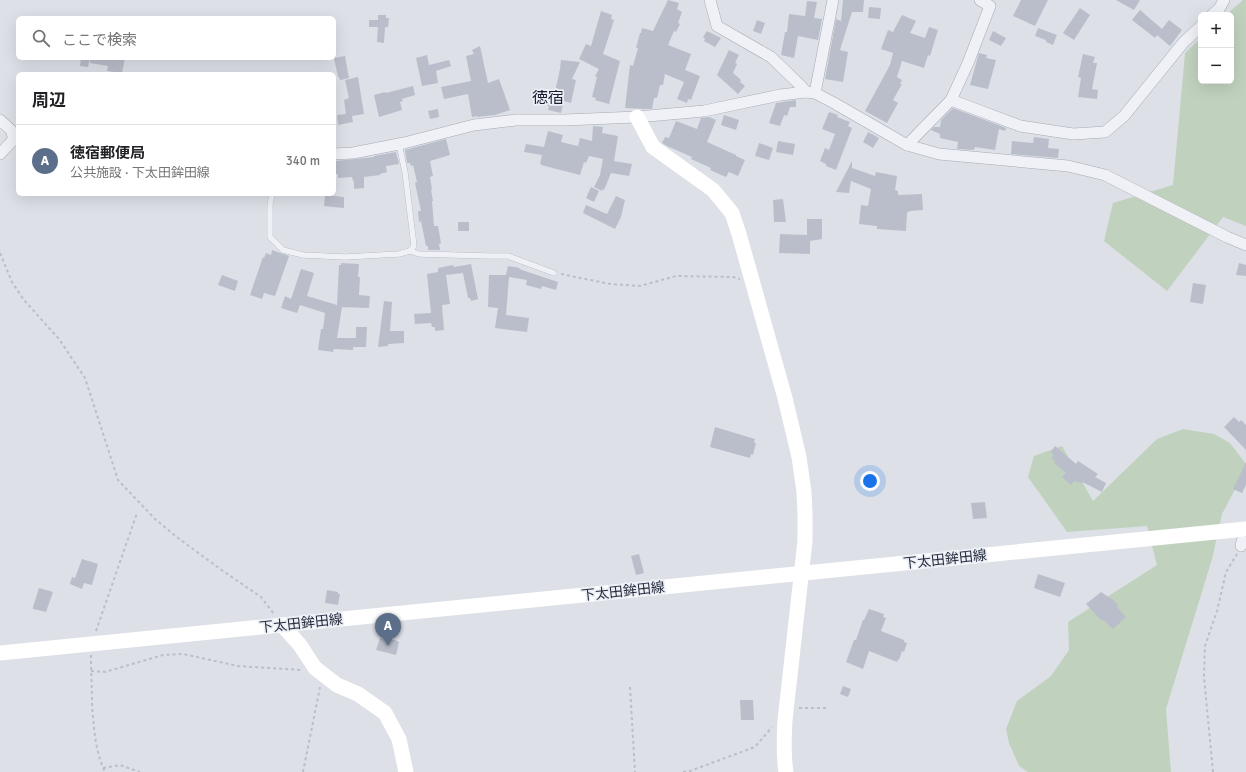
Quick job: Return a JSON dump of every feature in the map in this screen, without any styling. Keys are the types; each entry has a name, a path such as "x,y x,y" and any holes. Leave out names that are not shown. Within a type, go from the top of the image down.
{"main road":[{"path":"637,117 653,147 713,190 732,213 785,398 800,457 806,515 805,541 785,717 784,762 786,772"},
{"name":"下太田鉾田線","path":"0,653 801,574 1243,539"},
{"path":"282,625 300,645 319,671 337,685 358,694 385,713 399,739 406,772"}],"street":[{"path":"710,0 717,26 771,57 801,86 810,92 834,103 908,145 939,154 1068,166 1105,175 1227,237 1246,245"},
{"path":"810,92 833,0"},
{"path":"908,145 951,100 968,63 990,6 980,0"},
{"path":"1216,12 1224,0"},
{"path":"951,100 1020,126 1073,134 1105,132 1124,116 1183,43 1198,29"},
{"path":"336,154 353,153 474,125 516,120 637,117 704,111 780,95 810,92"},
{"path":"0,120 11,130 16,139 0,154"}],"lane":[{"path":"399,143 405,172 414,246 410,251"},
{"path":"272,196 270,204 270,237 283,250 303,255 345,257 399,254 410,251 419,254 508,256 554,273"}],"path":[{"path":"0,253 12,282 24,300 59,339 85,378 118,480 156,519 178,538 223,571 262,596 282,625"},
{"path":"554,273 610,284 640,286 676,276 733,277 752,282"},
{"path":"105,772 99,760 94,729 90,671 91,644 137,513"},
{"path":"1213,772 1204,677 1205,646 1217,611 1226,572 1243,539"},
{"path":"90,671 105,672 162,655 183,654 238,666 319,671 303,772"},
{"path":"630,687 635,772"},
{"path":"683,772 690,771 755,747 792,708 827,708"},
{"path":"103,768 120,765 140,772"}],"green space":[{"path":"1243,0 1246,0 1246,226 1223,217 1167,291 1104,241 1113,203 1173,185 1185,53 1198,41 1198,84 1234,84 1234,12 1229,12"},
{"path":"1183,429 1214,434 1230,443 1246,464 1246,469 1222,514 1212,559 1166,709 1171,772 1028,772 1019,766 1009,743 1006,729 1017,701 1051,676 1069,650 1068,622 1157,565 1147,526 1067,532 1028,477 1034,456 1062,446 1093,501 1157,439"}],"building":[{"path":"668,0 679,3 677,9 682,12 678,23 680,24 676,32 674,31 668,45 691,54 685,70 700,76 691,100 688,99 687,103 677,99 684,82 665,74 663,85 660,85 657,98 654,98 652,109 625,108 630,65 633,66 640,33 642,28 653,31"},
{"path":"843,0 864,0 863,12 852,12 840,50 848,52 843,82 825,79 836,19 841,21"},
{"path":"1021,0 1048,0 1035,26 1013,16"},
{"path":"1116,0 1140,0 1134,10"},
{"path":"807,1 817,2 814,18 822,19 818,40 798,36 794,58 781,55 785,32 787,32 789,14 805,16"},
{"path":"869,7 881,8 880,19 868,18"},
{"path":"1080,8 1090,15 1074,40 1063,33"},
{"path":"1140,10 1162,29 1169,20 1182,30 1170,46 1157,35 1155,38 1132,20"},
{"path":"601,11 612,15 611,19 614,20 603,54 620,61 609,104 595,100 596,98 592,97 597,77 595,76 599,69 579,59 586,44 591,46"},
{"path":"378,15 386,15 386,18 389,18 388,27 385,27 384,43 377,42 378,27 369,27 369,20 378,20"},
{"path":"902,15 916,21 910,33 925,38 929,27 938,30 930,56 928,55 924,68 902,61 897,77 902,80 900,84 902,84 893,100 898,103 887,123 865,111 890,65 893,53 881,49 888,30 893,32"},
{"path":"757,20 765,23 761,34 753,31"},
{"path":"1038,28 1057,35 1053,45 1046,42 1046,40 1035,36"},
{"path":"707,31 721,38 715,47 704,41 705,39 703,37"},
{"path":"993,31 1006,38 1001,46 989,40"},
{"path":"480,46 488,83 499,79 510,110 495,115 472,117 468,94 444,99 441,87 471,81 466,56 474,54 472,50"},
{"path":"729,50 739,55 735,63 737,64 733,73 745,86 738,94 717,75"},
{"path":"979,53 987,55 986,58 996,60 988,89 970,85"},
{"path":"1083,54 1095,57 1093,63 1097,63 1092,89 1098,90 1097,99 1078,97 1081,78 1078,77"},
{"path":"427,55 429,65 449,60 451,66 436,71 438,83 422,86 416,58"},
{"path":"345,56 349,78 340,80 338,77 334,60 336,60 336,58"},
{"path":"81,60 90,60 88,67 80,66"},
{"path":"90,60 125,60 122,72 107,71 108,66 90,63"},
{"path":"561,60 580,62 572,79 576,80 571,103 564,101 561,113 548,110 549,106 547,106 550,91 555,92"},
{"path":"358,77 364,114 352,116 353,122 338,125 337,115 346,114 344,100 349,98 345,80"},
{"path":"413,86 415,95 402,99 403,101 400,102 402,110 379,117 374,95"},
{"path":"796,100 796,107 790,107 787,116 784,115 780,126 769,123 776,103"},
{"path":"953,108 1006,128 1005,131 999,129 995,150 975,147 974,150 957,149 958,142 940,138 940,134 931,130 934,127 940,127 941,120"},
{"path":"438,109 439,117 430,119 428,111"},
{"path":"829,112 850,122 848,126 852,128 836,170 826,166 826,164 820,161 825,148 829,150 835,134 822,129"},
{"path":"724,115 739,120 736,130 721,125"},
{"path":"709,117 716,120 707,142 745,160 738,176 729,172 726,177 691,159 692,157 662,143 665,137 669,138 676,121 697,129 701,118"},
{"path":"593,126 603,127 602,133 618,136 614,161 632,164 629,176 611,173 604,190 602,189 602,191 594,187 600,175 603,159 589,156 586,163 584,162 580,175 541,165 542,155 524,152 526,144 544,147 548,131 563,135 561,142 578,146 580,138 592,141"},
{"path":"868,132 879,138 873,148 863,142"},
{"path":"1034,137 1049,139 1048,148 1059,149 1058,158 1011,154 1012,141 1033,143"},
{"path":"446,139 450,155 430,161 433,176 430,177 434,226 438,226 441,243 439,244 440,250 428,250 421,221 419,222 418,211 421,211 415,183 417,182 413,165 411,166 410,163 407,163 405,150"},
{"path":"778,141 795,144 793,155 776,152"},
{"path":"759,143 773,148 769,160 755,156"},
{"path":"396,152 399,164 386,166 387,172 380,175 364,177 364,188 354,189 354,181 352,177 338,178 338,174 336,174 336,161 374,157"},
{"path":"852,161 852,168 875,176 876,172 897,176 895,190 898,191 898,195 922,194 923,210 907,212 906,231 877,229 877,226 859,224 861,205 868,206 871,189 851,181 849,193 836,192"},
{"path":"591,187 599,191 594,202 586,198"},
{"path":"325,196 344,197 344,208 324,206"},
{"path":"616,196 625,200 621,217 615,229 583,213 586,205 607,214"},
{"path":"783,199 786,222 774,222 773,200"},
{"path":"807,219 822,219 822,239 810,241 810,254 779,253 780,234 807,235"},
{"path":"458,222 469,222 469,231 458,231"},
{"path":"272,250 289,256 275,296 264,293 262,299 250,295 263,257 264,258 266,253 271,255"},
{"path":"341,263 359,264 359,295 370,296 369,308 342,307 337,338 356,338 356,327 367,327 366,347 353,347 353,350 334,349 333,352 318,350 325,313 300,305 297,313 281,308 285,296 291,299 301,269 314,273 307,296 337,305 339,265 341,265"},
{"path":"1239,263 1246,265 1246,276 1236,275"},
{"path":"471,264 478,299 471,301 470,298 468,298 463,273 446,275 450,304 442,305 444,330 435,331 435,327 432,327 431,323 415,324 414,314 431,313 427,274 438,272 438,268"},
{"path":"508,266 520,268 519,269 558,282 556,290 542,286 541,289 526,285 527,280 509,277 506,315 529,318 527,332 495,328 498,308 488,307 489,275 506,275"},
{"path":"222,275 238,281 235,291 218,285"},
{"path":"1193,283 1206,285 1203,304 1190,302"},
{"path":"384,301 392,302 390,331 404,331 404,343 388,344 388,346 378,347"},
{"path":"1234,417 1239,422 1241,420 1246,425 1246,450 1224,427"},
{"path":"715,427 755,439 754,443 756,443 753,455 751,454 750,458 710,447"},
{"path":"1055,446 1076,464 1078,461 1098,474 1095,477 1106,483 1102,492 1082,482 1082,484 1075,481 1071,485 1062,477 1066,473 1054,463 1055,461 1051,458 1054,455 1051,452"},
{"path":"1246,462 1246,485 1242,493 1233,489"},
{"path":"985,502 987,518 973,519 971,503"},
{"path":"639,554 644,573 636,575 631,556"},
{"path":"82,559 98,564 92,585 84,583 82,589 70,584 72,577 75,578"},
{"path":"1038,574 1065,583 1060,597 1034,588"},
{"path":"39,588 53,592 46,612 33,609"},
{"path":"327,590 338,592 338,594 340,594 338,605 325,603"},
{"path":"1101,592 1111,598 1118,605 1117,607 1126,617 1113,629 1103,620 1102,621 1086,604"},
{"path":"869,609 884,614 883,617 886,618 881,631 904,640 904,642 907,643 904,652 902,651 897,662 869,651 863,669 846,662 854,640 856,640 863,620"},
{"path":"380,638 399,642 396,655 376,650"},
{"path":"843,686 851,689 848,697 840,694"},
{"path":"740,700 753,700 754,720 741,720"}],"place":[{"name":"徳宿郵便局","path":"388,646"}],"district":[{"name":"徳宿","path":"548,97"}]}
